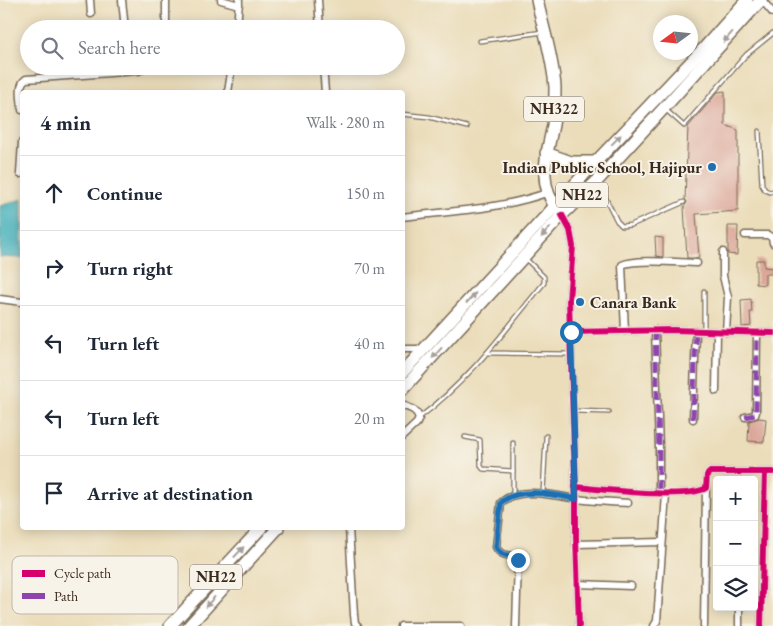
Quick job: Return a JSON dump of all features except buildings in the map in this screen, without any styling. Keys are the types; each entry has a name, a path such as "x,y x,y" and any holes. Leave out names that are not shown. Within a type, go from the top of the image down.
{"highway":[{"name":"NH322","path":"537,0 554,86 553,123 546,153 545,180 558,210"},
{"name":"NH22","path":"405,387 524,257 595,162 705,47 747,0"},
{"name":"NH22","path":"405,369 558,210 597,181 761,0"},
{"path":"546,153 572,162 595,162"},
{"name":"NH22","path":"170,626 259,530"},
{"name":"NH22","path":"189,626 276,530"}],"street":[{"path":"90,0 91,14"},
{"path":"122,0 124,20"},
{"path":"166,0 166,20"},
{"path":"221,0 239,2 238,20"},
{"path":"318,0 319,20"},
{"path":"761,0 773,13"},
{"path":"20,90 22,82 26,79 58,75"},
{"path":"228,90 231,75"},
{"path":"324,75 325,90"},
{"path":"405,217 505,204 531,199 549,192"},
{"path":"558,210 570,230 573,246 569,293 579,626"},
{"path":"745,235 768,235 772,238 773,243"},
{"path":"723,252 723,276 728,297 726,332"},
{"path":"625,331 622,265 630,263 697,263"},
{"path":"0,299 20,302"},
{"path":"571,332 655,330 773,333"},
{"path":"654,626 657,621 662,542 662,493 655,330"},
{"path":"693,420 696,331"},
{"path":"716,391 717,332"},
{"path":"745,417 755,415 756,412 757,333"},
{"path":"405,349 424,349"},
{"path":"405,406 418,413 419,418 417,423 405,434"},
{"path":"704,626 706,488 708,472 773,472"},
{"path":"761,626 765,472"},
{"path":"575,487 662,493 694,492 706,488"},
{"path":"516,626 518,560 515,556 498,551 496,543 499,507 504,499 525,493 543,492 576,499 628,503"},
{"path":"349,530 354,616 355,623 358,626"},
{"path":"576,544 662,542"},
{"path":"578,584 631,586"},
{"path":"739,611 739,626"},
{"path":"401,626 461,626"}],"lane":[{"path":"480,41 544,32"},
{"path":"664,108 684,126 746,55 773,34"},
{"path":"405,114 429,117 466,127"},
{"path":"759,131 762,185 765,190 773,192"},
{"path":"597,181 617,222 622,226 632,224 684,202"},
{"path":"419,418 453,391 545,280 541,272 524,257"},
{"path":"704,292 704,331"},
{"path":"486,353 571,354"},
{"path":"573,411 609,412"},
{"path":"543,492 546,436"},
{"path":"465,437 480,440 481,466 483,469 513,470"},
{"path":"513,443 513,496"}],"water":[{"path":"20,200 20,258 0,257 0,206"}],"marked path":[{"path":"655,330 659,493"},
{"path":"693,419 696,331"},
{"path":"745,417 755,415 756,412 757,333"}],"cycle path":[{"path":"562,215 570,230 573,246 569,301 579,626"},
{"path":"571,332 673,330 773,333"},
{"path":"575,487 643,493 681,493 706,488 707,475 710,472 765,472"},
{"path":"761,626 765,472 773,472"}],"place":[{"name":"Indian Public School, Hajipur","path":"712,167"},
{"name":"Canara Bank","path":"580,302"}],"route":[{"path":"518,560 515,556 503,554 496,547 499,507 504,499 525,493 543,492 576,499 571,332"}]}
